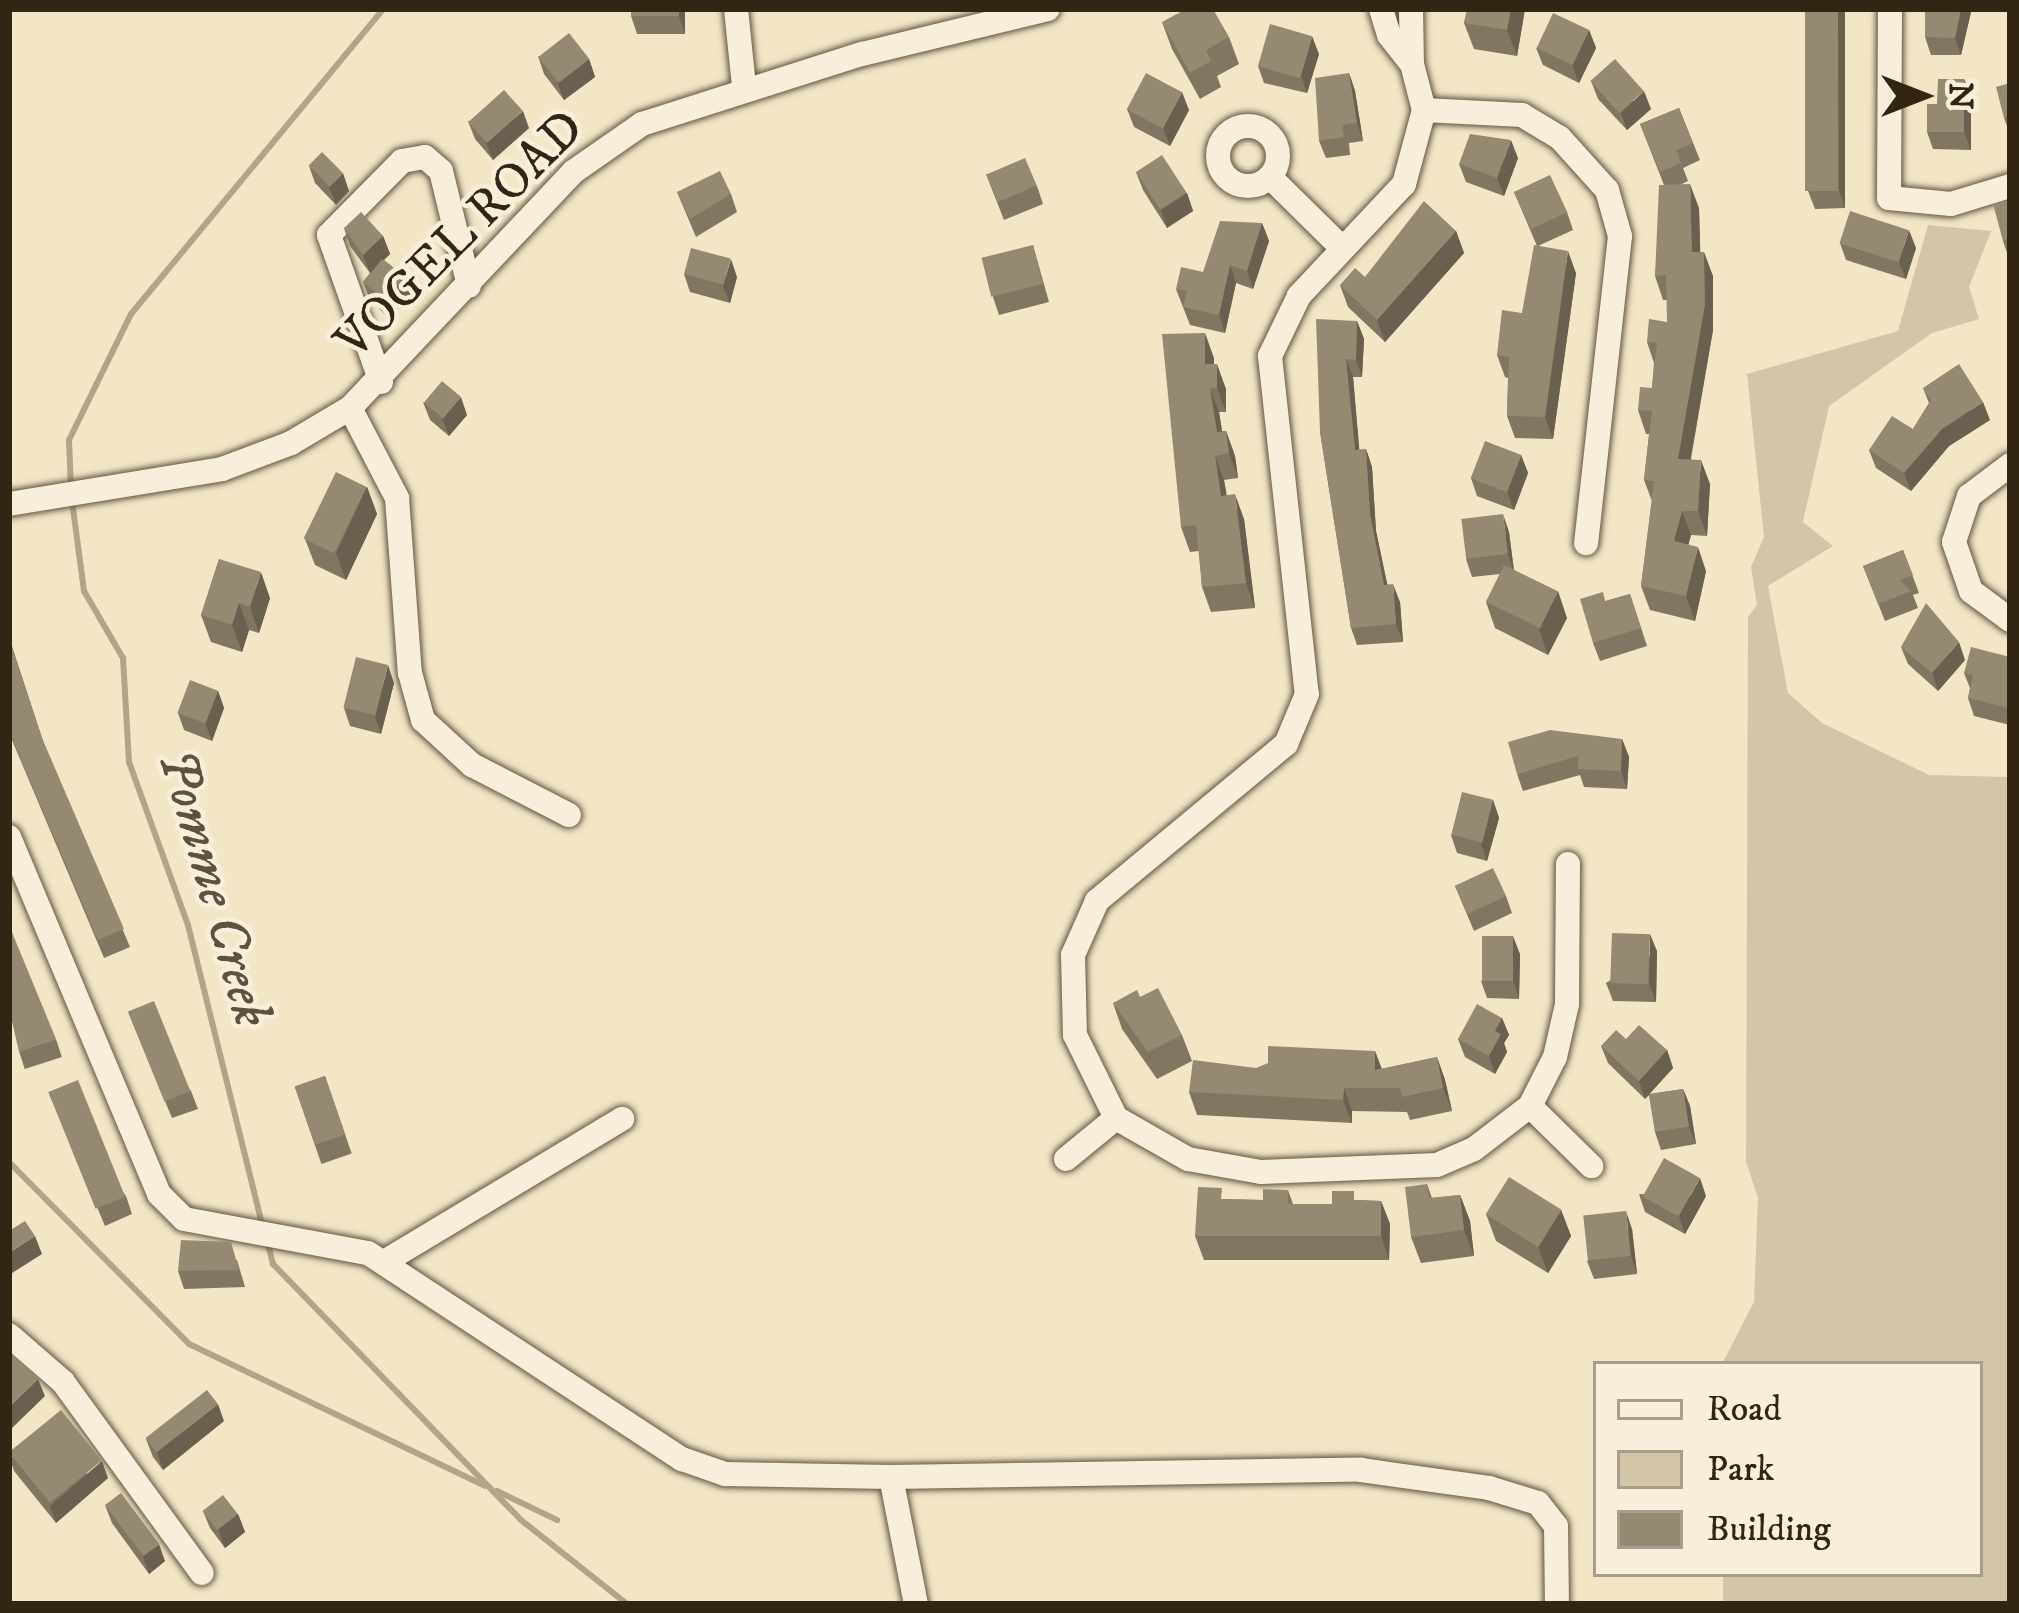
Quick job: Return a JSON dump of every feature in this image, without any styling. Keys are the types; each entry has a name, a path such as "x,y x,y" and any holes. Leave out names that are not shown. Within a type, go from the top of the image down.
{"street":[{"path":"736,9 745,87"},
{"name":"VOGEL ROAD","path":"20,501 263,456 350,408 381,382 597,151 642,124 745,87 1048,9"},
{"path":"1381,9 1389,35 1412,64"},
{"path":"1411,9 1412,64 1424,110 1404,184 1299,296 1270,356 1307,694 1286,744 1096,901 1073,955 1075,1035 1116,1118 1188,1159 1261,1172 1384,1171 1437,1165 1474,1149 1530,1106 1556,1057 1567,1004 1568,864"},
{"path":"1890,9 1889,198 1951,204 2010,186"},
{"path":"1424,110 1522,115 1559,138 1607,190 1620,236 1586,543"},
{"path":"381,382 329,235 402,161 425,158 441,171 469,286"},
{"path":"1270,177 1342,248"},
{"path":"350,408 397,498 410,673 423,720 472,765 569,815"},
{"path":"2010,465 1969,496 1954,542 1971,592 2010,620"},
{"path":"9,837 159,1194 184,1219 348,1244 384,1262 682,1459 725,1474 891,1477 1361,1470 1489,1488 1538,1503 1556,1526 1557,1604"},
{"path":"1530,1106 1591,1166"},
{"path":"1066,1159 1116,1118"},
{"path":"384,1262 622,1119"},
{"path":"9,1335 64,1382 202,1573"},
{"path":"891,1477 916,1604"}],"green space":[{"path":"1928,225 1991,231 1969,287 1979,319 1932,333 1829,406 1803,522 1833,546 1768,586 1788,693 1822,723 1929,775 2010,777 2010,1604 1723,1604 1723,1577 1983,1577 1983,1361 1724,1361 1754,1302 1758,1198 1746,1161 1748,617 1757,605 1751,567 1764,537 1747,374 1898,331"}],"building":[{"path":"631,9 679,9 679,16 631,16"},
{"path":"1186,9 1213,9 1229,37 1206,50 1211,61 1190,73 1162,22"},
{"path":"1467,9 1511,9 1507,30 1464,23"},
{"path":"1805,9 1838,9 1838,191 1805,191"},
{"path":"1925,9 1961,9 1955,38 1925,37"},
{"path":"1553,13 1589,30 1573,65 1537,48"},
{"path":"1270,24 1312,36 1300,78 1258,66"},
{"path":"569,33 589,59 559,83 538,57"},
{"path":"1615,59 1644,91 1619,113 1590,81"},
{"path":"1146,73 1182,92 1163,128 1127,109"},
{"path":"1349,73 1357,123 1342,125 1344,137 1319,141 1315,78"},
{"path":"1938,79 1964,79 1964,132 1927,132 1927,104 1937,104"},
{"path":"2010,83 2010,116 2004,118 1996,87"},
{"path":"504,90 523,111 487,143 468,122"},
{"path":"1679,108 1693,143 1676,150 1681,163 1660,172 1640,124"},
{"path":"1470,134 1511,140 1497,178 1459,164"},
{"path":"322,152 343,173 330,187 309,165"},
{"path":"1162,155 1187,193 1161,210 1136,172"},
{"path":"1025,158 1037,186 998,202 986,174"},
{"path":"720,171 731,194 690,219 677,192"},
{"path":"1550,175 1567,212 1531,229 1514,192"},
{"path":"1690,184 1692,252 1704,252 1705,305 1678,459 1701,460 1698,511 1682,511 1674,541 1698,547 1686,596 1641,586 1654,481 1644,480 1652,411 1638,410 1640,387 1652,388 1657,343 1647,342 1649,319 1667,322 1666,275 1655,276 1659,185"},
{"path":"2010,200 2010,239 2003,241 1993,204"},
{"path":"1424,201 1456,231 1377,320 1340,285 1355,268 1365,277"},
{"path":"1850,211 1909,230 1898,262 1839,243"},
{"path":"361,212 383,236 363,255 344,228"},
{"path":"1220,221 1262,223 1247,271 1230,265 1219,315 1183,307 1187,291 1176,289 1181,267 1203,272"},
{"path":"1033,245 1043,284 991,297 982,258"},
{"path":"1534,245 1568,251 1545,417 1507,416 1509,357 1497,355 1502,310 1522,313"},
{"path":"691,248 731,259 724,285 684,274"},
{"path":"382,259 404,276 386,300 364,283"},
{"path":"1316,319 1357,321 1356,360 1346,359 1355,450 1366,449 1370,514 1384,585 1393,584 1396,624 1351,628 1320,432"},
{"path":"1205,333 1205,364 1217,364 1217,388 1210,388 1217,432 1226,431 1229,453 1215,456 1221,496 1235,494 1246,583 1202,587 1196,525 1181,527 1162,334"},
{"path":"1959,364 1983,402 1942,429 1904,473 1869,450 1892,416 1913,429 1931,400 1923,388"},
{"path":"442,381 461,397 443,419 424,402"},
{"path":"1485,441 1521,455 1507,492 1471,478"},
{"path":"336,472 367,487 334,553 304,539"},
{"path":"1503,514 1508,554 1466,559 1461,519"},
{"path":"1903,550 1913,575 1900,580 1911,591 1878,604 1863,566"},
{"path":"219,559 261,572 250,607 239,603 232,625 201,615"},
{"path":"1504,565 1558,591 1540,628 1486,602"},
{"path":"1603,592 1605,601 1630,594 1641,628 1593,643 1580,599"},
{"path":"1926,603 1959,642 1932,673 1901,647"},
{"path":"9,639 42,738 124,929 98,940 9,731"},
{"path":"1971,647 2010,657 2009,708 1968,698 1973,675 1964,673"},
{"path":"356,657 388,665 375,715 343,707"},
{"path":"190,680 218,691 205,723 177,713"},
{"path":"1550,730 1622,739 1621,771 1578,769 1578,756 1517,774 1508,742"},
{"path":"1462,792 1493,800 1482,842 1451,835"},
{"path":"1493,868 1506,896 1468,914 1455,886"},
{"path":"9,925 56,1039 19,1052 9,1008"},
{"path":"1612,933 1650,934 1648,984 1610,983"},
{"path":"1482,936 1513,936 1513,981 1482,981"},
{"path":"1158,988 1182,1035 1148,1052 1113,1003 1137,990 1140,997"},
{"path":"154,1001 190,1091 164,1101 128,1011"},
{"path":"1477,1004 1502,1018 1495,1031 1501,1034 1489,1056 1458,1039"},
{"path":"1639,1025 1667,1050 1639,1081 1601,1046 1616,1030 1626,1039"},
{"path":"1268,1046 1375,1051 1375,1070 1437,1057 1443,1088 1402,1097 1400,1088 1344,1088 1343,1100 1189,1092 1193,1060 1256,1068 1268,1063"},
{"path":"325,1076 345,1135 315,1145 295,1086"},
{"path":"78,1080 125,1197 96,1209 48,1092"},
{"path":"1683,1089 1689,1127 1655,1132 1649,1094"},
{"path":"1664,1158 1700,1178 1679,1216 1643,1196"},
{"path":"1509,1177 1562,1210 1538,1247 1486,1214"},
{"path":"1427,1184 1429,1198 1460,1195 1464,1230 1411,1237 1405,1187"},
{"path":"1198,1187 1222,1188 1221,1199 1263,1200 1263,1189 1288,1190 1288,1204 1332,1204 1332,1191 1354,1191 1354,1200 1381,1201 1381,1236 1195,1236"},
{"path":"1626,1211 1631,1256 1588,1260 1583,1215"},
{"path":"25,1221 35,1236 9,1253 9,1231"},
{"path":"181,1240 231,1242 239,1270 178,1271"},
{"path":"9,1351 38,1379 9,1407"},
{"path":"207,1390 218,1404 157,1452 146,1438"},
{"path":"61,1410 102,1461 50,1503 9,1452"},
{"path":"121,1493 160,1544 144,1556 105,1505"},
{"path":"223,1495 238,1514 217,1530 203,1511"}],"waterway":[{"name":"Pomme Creek","path":"71,488 69,440 131,314 383,9"},
{"name":"Pomme Creek","path":"72,501 84,591 123,658 129,762 188,925 262,1225"},
{"path":"9,1162 189,1344 485,1486"},
{"name":"Pomme Creek","path":"268,1244 273,1264 521,1520 627,1604"},
{"path":"497,1491 557,1520"}]}
